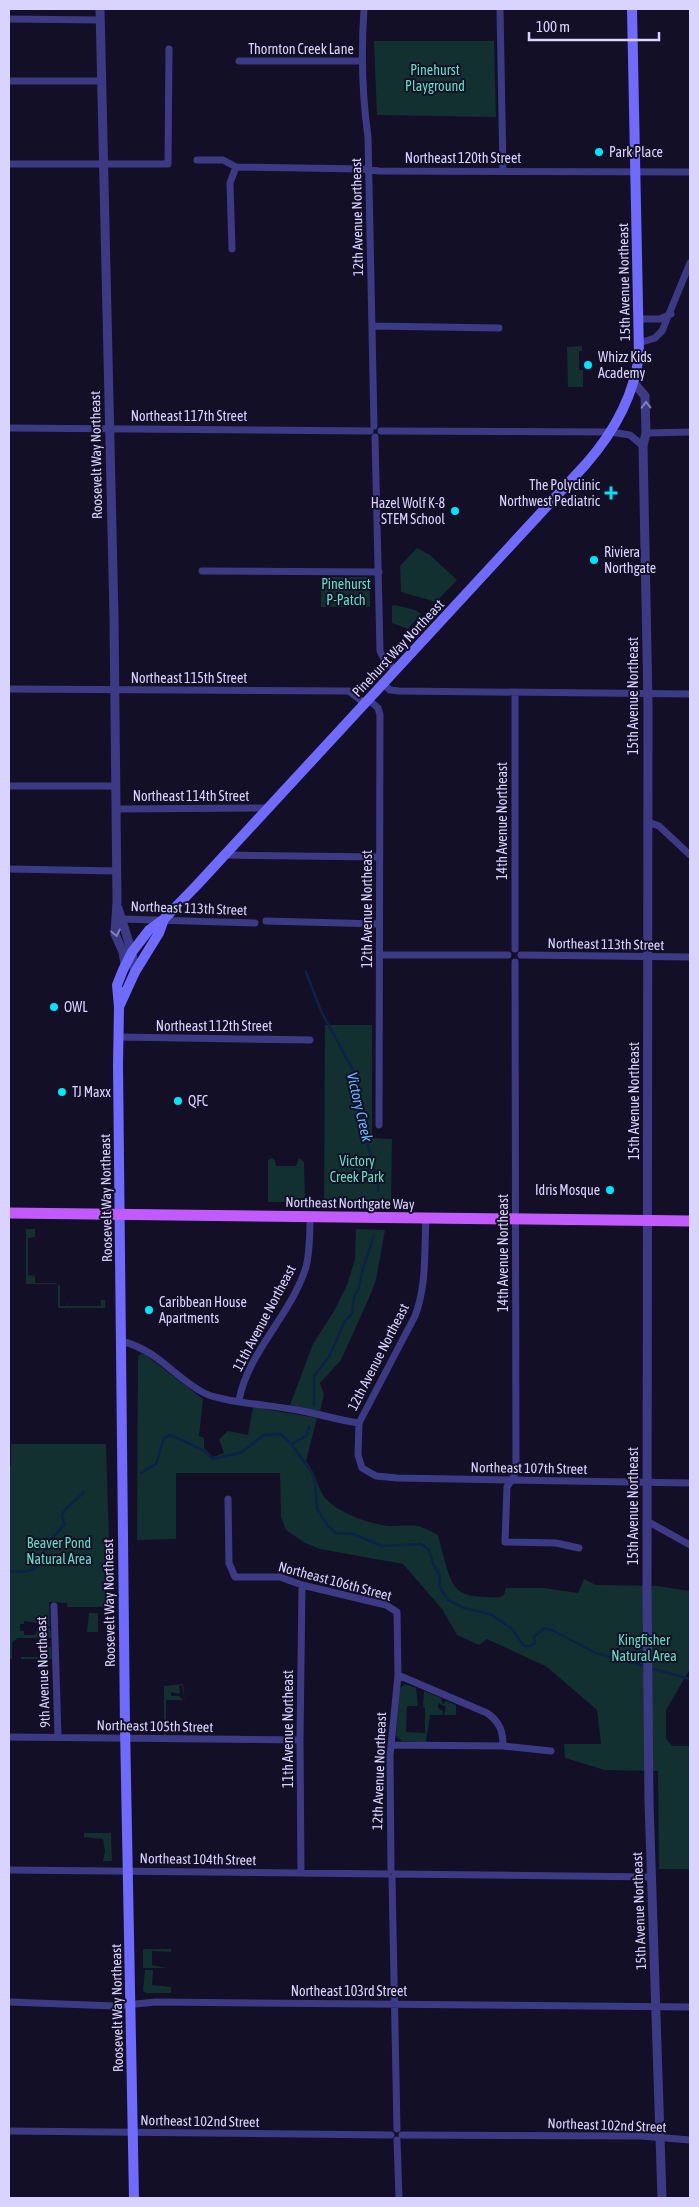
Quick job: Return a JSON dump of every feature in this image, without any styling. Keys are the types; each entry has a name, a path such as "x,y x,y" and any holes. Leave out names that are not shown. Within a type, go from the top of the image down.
{"main road":[{"name":"15th Avenue Northeast","path":"632,9 639,319 637,368 633,382"},
{"name":"Pinehurst Way Northeast","path":"132,952 149,930 164,919 225,855 586,464 610,432 633,382"},
{"name":"Pinehurst Way Northeast","path":"135,972 159,933 164,919"},
{"name":"Roosevelt Way Northeast","path":"132,952 117,984 120,1007 118,1038 120,1341 125,1739 134,2198"},
{"name":"Roosevelt Way Northeast","path":"120,1007 135,972"},
{"name":"Northeast Northgate Way","path":"9,1213 690,1221"}],"street":[{"name":"Roosevelt Way Northeast","path":"100,9 105,164 115,690 117,871 115,934 126,964"},
{"name":"12th Avenue Northeast","path":"364,9 362,97 368,138 369,170 372,428"},
{"path":"500,9 503,171"},
{"path":"9,19 100,20"},
{"path":"9,164 168,164 169,50"},
{"name":"Thornton Creek Lane","path":"239,61 362,61"},
{"path":"9,81 102,81"},
{"name":"Northeast 120th Street","path":"197,160 223,160 236,167 369,170 690,172"},
{"path":"232,250 230,182 236,167"},
{"path":"639,343 656,338 662,331 671,314 690,263"},
{"path":"639,319 660,319 671,314"},
{"path":"372,326 499,328"},
{"name":"15th Avenue Northeast","path":"633,382 645,396 646,433 643,446 648,822 647,1589 649,1799 662,2198"},
{"path":"395,669 380,654 375,438 370,434 372,428 379,427 381,431 610,432 630,436 643,446"},
{"name":"Northeast 117th Street","path":"9,428 372,428"},
{"path":"375,438 380,436 381,431"},
{"path":"646,433 690,432"},
{"path":"202,570 379,572"},
{"path":"382,683 390,690 396,691 690,694"},
{"name":"Northeast 115th Street","path":"9,689 348,691 366,701"},
{"name":"14th Avenue Northeast","path":"515,693 515,949"},
{"name":"12th Avenue Northeast","path":"366,701 378,708 380,715 379,1125"},
{"name":"Northeast 114th Street","path":"9,786 116,786"},
{"name":"Northeast 114th Street","path":"116,809 267,808"},
{"path":"648,822 659,826 690,856"},
{"path":"225,855 379,857"},
{"path":"9,869 117,871"},
{"name":"Roosevelt Way Northeast","path":"117,901 132,952 135,972"},
{"name":"Northeast 113th Street","path":"121,919 255,923"},
{"name":"Northeast 113th Street","path":"266,921 379,924"},
{"path":"515,949 519,950 521,955 520,960 515,962 508,955 510,951 515,949"},
{"path":"380,955 508,955"},
{"name":"Northeast 113th Street","path":"521,955 690,957"},
{"name":"14th Avenue Northeast","path":"515,962 516,1471 507,1487 505,1542 556,1543 579,1548"},
{"name":"Northeast 112th Street","path":"118,1038 310,1040"},
{"name":"11th Avenue Northeast","path":"239,1400 246,1378 292,1298 303,1274 308,1254 310,1217"},
{"name":"12th Avenue Northeast","path":"368,1473 360,1462 359,1423 418,1310 425,1266 426,1219"},
{"path":"120,1341 134,1344 152,1353 204,1393 211,1396 319,1414 359,1423"},
{"name":"Northeast 107th Street","path":"368,1473 397,1478 690,1483"},
{"name":"Northeast 106th Street","path":"228,1498 229,1563 235,1577 273,1576 302,1585 386,1605 397,1612"},
{"path":"647,1521 690,1545"},
{"name":"11th Avenue Northeast","path":"302,1585 300,1740 302,1873"},
{"name":"9th Avenue Northeast","path":"54,1606 58,1737"},
{"name":"12th Avenue Northeast","path":"397,1612 398,1675 391,1744 391,1874 399,2198"},
{"path":"398,1675 487,1713 496,1719 501,1727 503,1746"},
{"name":"Northeast 105th Street","path":"9,1736 300,1740"},
{"path":"391,1744 503,1746 551,1751"},
{"name":"Northeast 104th Street","path":"9,1870 652,1877"},
{"name":"Northeast 103rd Street","path":"9,2002 111,2006 156,2002 690,2007"},
{"name":"Northeast 102nd Street","path":"9,2131 641,2136 690,2140"}],"green space":[{"name":"Pinehurst Playground","path":"374,41 494,41 496,117 377,115"},
{"path":"582,346 582,351 579,351 579,370 583,370 583,387 568,387 567,347"},
{"path":"417,548 430,555 457,580 436,602 401,592 400,566"},
{"name":"Pinehurst P-Patch","path":"321,577 370,577 370,607 321,607"},
{"path":"392,606 415,610 421,614 408,629 392,623"},
{"name":"Victory Creek Park","path":"325,1025 372,1025 372,1138 392,1139 391,1203 324,1202"},
{"path":"272,1158 275,1160 276,1166 296,1166 299,1158 304,1162 305,1202 268,1202 268,1160"},
{"path":"26,1229 35,1229 35,1237 28,1238 28,1275 35,1276 35,1283 57,1284 26,1284"},
{"path":"356,1229 385,1230 376,1280 341,1360 320,1383 324,1395 320,1411 290,1405 313,1344 334,1311 347,1285 355,1259"},
{"path":"58,1284 60,1286 60,1306 67,1306 67,1299 68,1306 101,1306 101,1300 105,1300 105,1308 58,1308"},
{"name":"Kingfisher Natural Area","path":"143,1353 203,1399 199,1436 204,1438 204,1448 213,1457 224,1453 219,1439 228,1431 248,1435 253,1407 317,1418 306,1461 313,1471 324,1497 334,1506 365,1521 389,1526 417,1526 438,1535 451,1579 461,1592 478,1596 498,1597 504,1595 506,1588 544,1588 578,1593 584,1579 596,1585 657,1586 690,1591 690,1669 666,1710 666,1738 672,1746 690,1746 690,1869 659,1869 658,1771 605,1770 565,1758 564,1744 601,1744 597,1710 547,1667 487,1639 479,1645 457,1635 442,1609 403,1564 320,1549 305,1543 286,1530 281,1517 280,1473 176,1473 176,1539 137,1540 138,1356"},
{"name":"Beaver Pond Natural Area","path":"11,1444 106,1444 111,1607 67,1607 67,1603 49,1602 50,1626 38,1626 37,1623 24,1621 24,1624 20,1624 20,1631 24,1631 24,1635 35,1635 38,1628 50,1628 51,1638 18,1638 12,1642 12,1659 9,1659 9,1466 11,1465"},
{"path":"89,1613 98,1613 98,1632 87,1632"},
{"path":"39,1647 51,1647 52,1659 21,1659 21,1657 39,1657"},
{"path":"183,1684 185,1702 182,1685 179,1686 180,1694 171,1692 171,1696 179,1696 183,1700 166,1700 166,1735 164,1735 164,1686"},
{"path":"405,1684 416,1688 418,1706 407,1706 406,1732 425,1733 424,1691 441,1698 443,1704 446,1701 456,1705 456,1715 444,1715 446,1707 438,1703 438,1708 443,1711 442,1715 430,1715 426,1742 402,1741 396,1736 400,1688"},
{"path":"84,1833 111,1833 112,1861 103,1861 105,1851 103,1839 84,1837"},
{"path":"143,1949 171,1949 171,1952 152,1951 152,1965 166,1968 143,1968"},
{"path":"145,1970 153,1970 152,1985 171,1987 171,1993 146,1993 143,1991"}],"waterway":[{"name":"Victory Creek","path":"306,972 321,1011 354,1072 364,1131 378,1182 378,1191"},
{"name":"Victory Creek","path":"314,1405 314,1376 329,1357 345,1321 352,1314 354,1297 359,1288 374,1235"},
{"name":"Victory Creek","path":"292,1444 306,1436 309,1427"},
{"path":"141,1473 156,1464 164,1438 170,1435 203,1450 213,1459 242,1452 264,1435 281,1434 292,1445 311,1471 315,1481 317,1509 328,1526 336,1533 353,1534 382,1546 421,1544 429,1550 434,1566 440,1575 439,1586 448,1600 464,1608 492,1615 511,1628 524,1646 530,1646 535,1643 534,1637 544,1628 552,1630 596,1653 645,1666"},
{"path":"9,1571 27,1571 36,1567 51,1540 64,1525 62,1515 65,1510 84,1492"},
{"path":"650,1668 690,1679"}],"place":[{"name":"Park Place","path":"599,152"},
{"name":"Whizz Kids Academy","path":"588,365"},
{"name":"The Polyclinic Northwest Pediatric","path":"611,493"},
{"name":"Hazel Wolf K-8 STEM School","path":"455,511"},
{"name":"Riviera Northgate","path":"594,560"},
{"name":"OWL","path":"54,1007"},
{"name":"TJ Maxx","path":"62,1092"},
{"name":"QFC","path":"178,1101"},
{"name":"Idris Mosque","path":"610,1190"},
{"name":"Caribbean House Apartments","path":"149,1310"}]}
